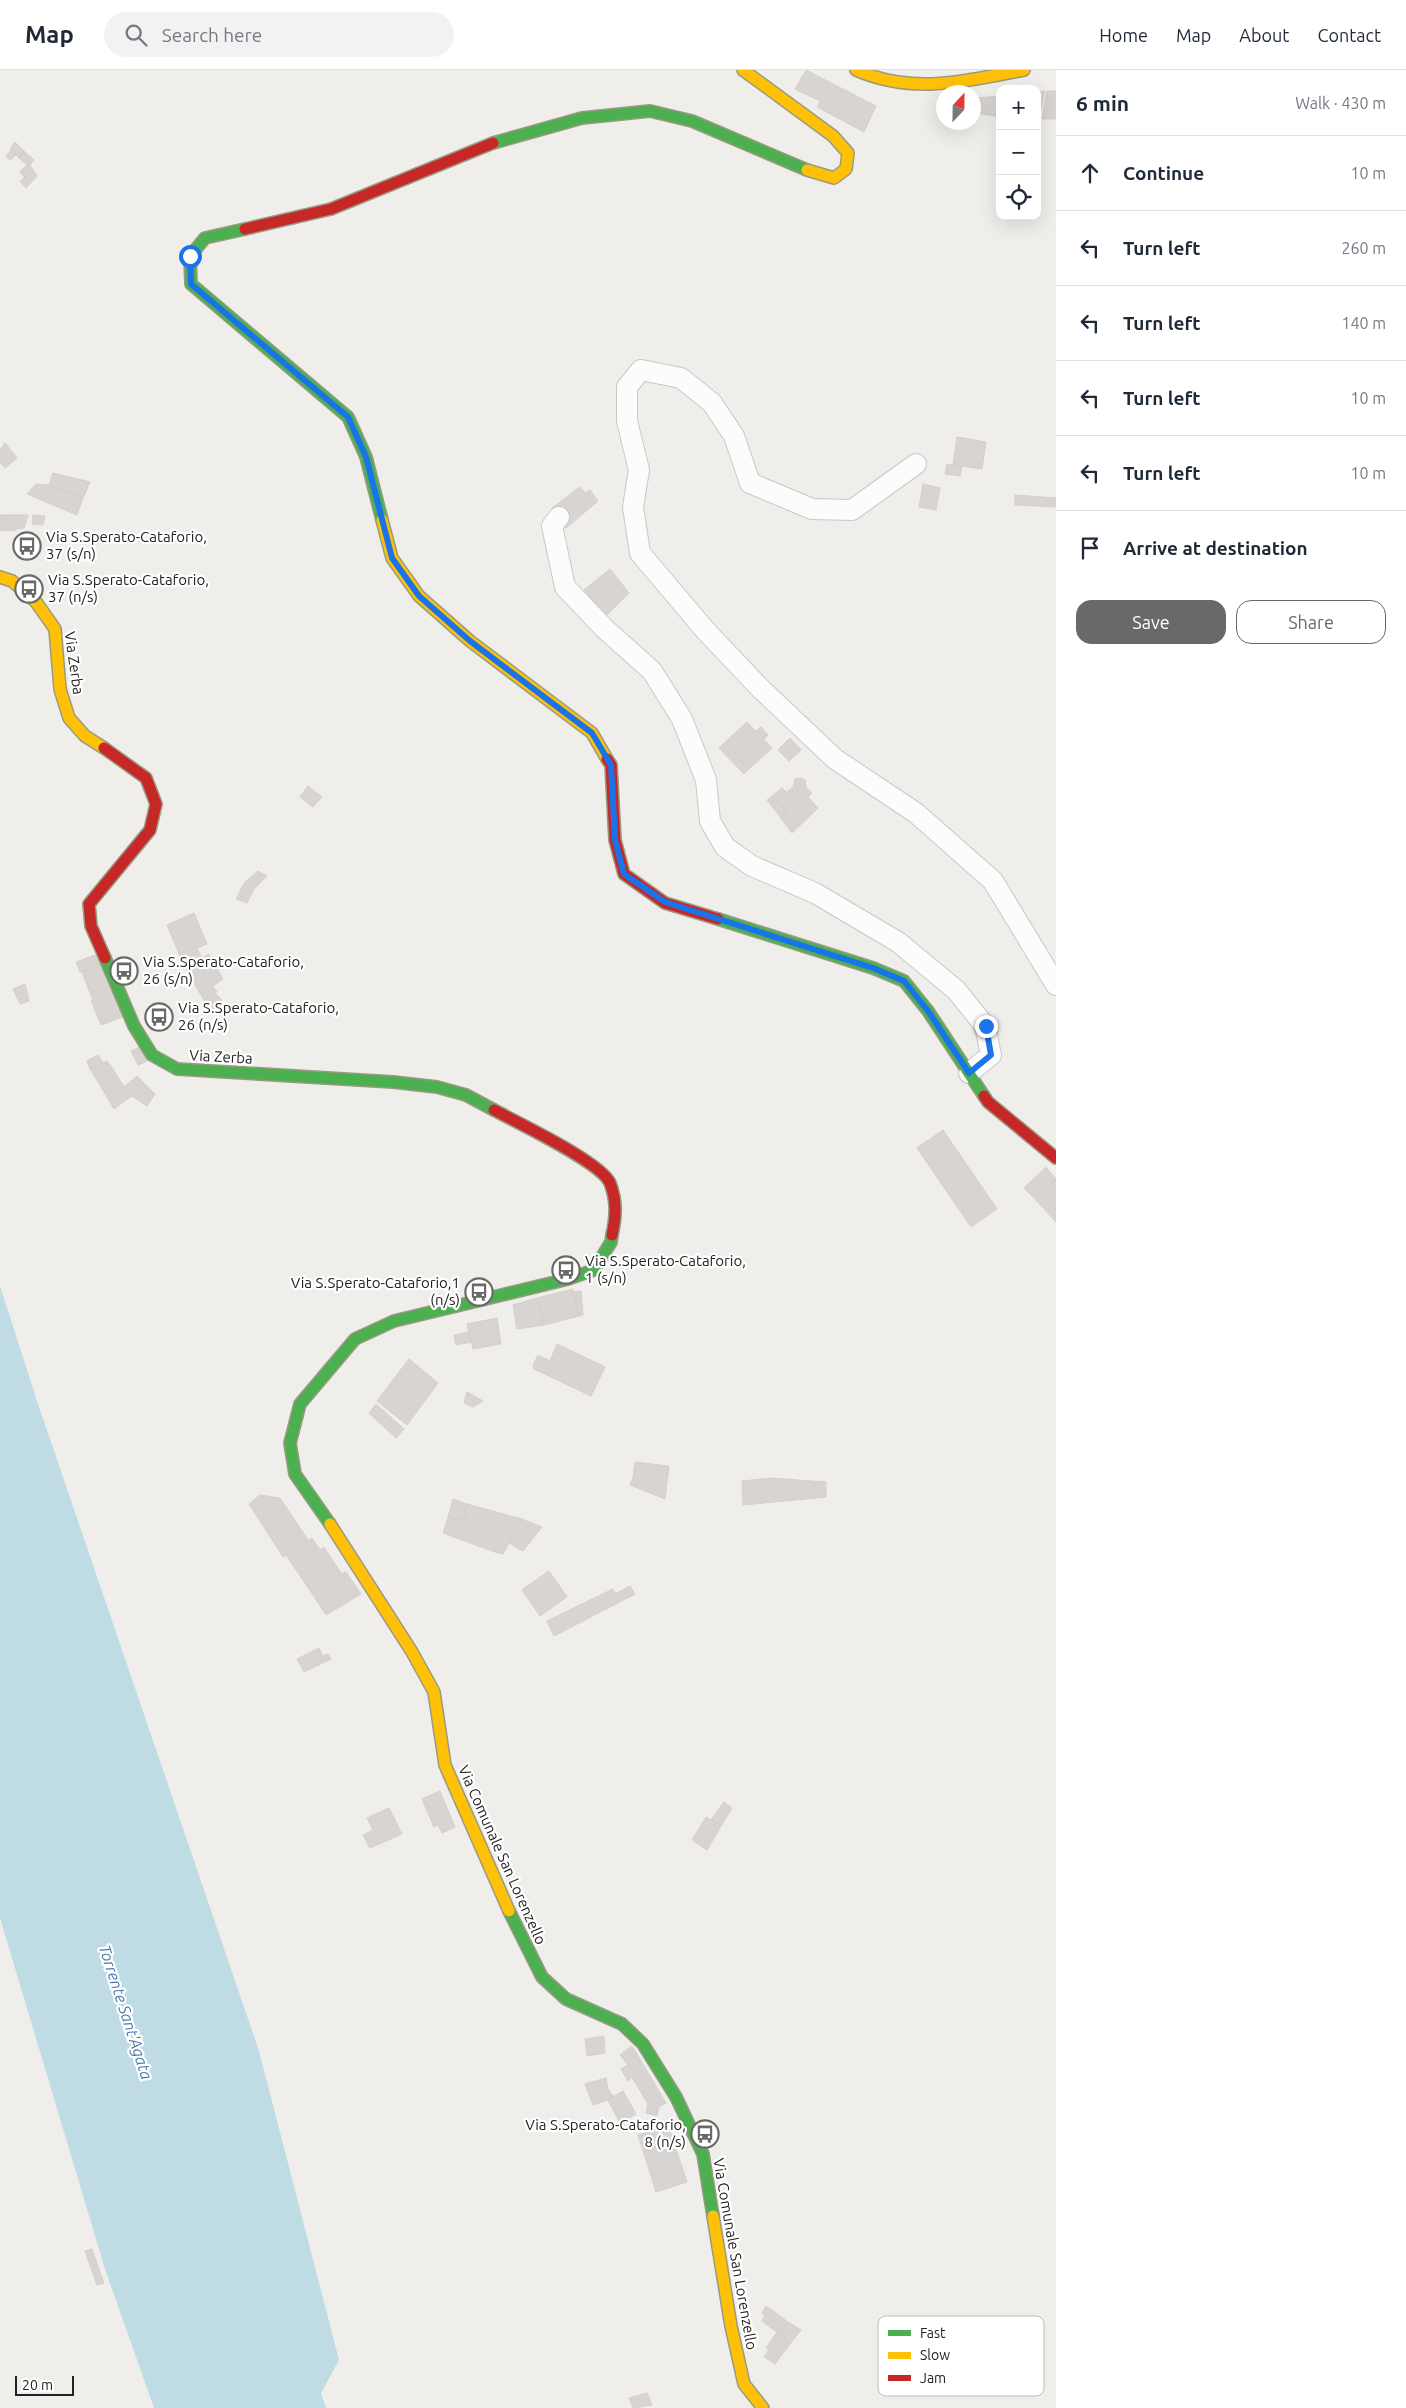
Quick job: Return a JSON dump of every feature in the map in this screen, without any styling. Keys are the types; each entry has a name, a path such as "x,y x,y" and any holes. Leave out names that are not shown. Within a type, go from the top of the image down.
{"street":[{"path":"743,70 833,136 848,153 846,169 834,178 806,170 692,121 650,112 582,118 503,138 331,209 205,238 190,256 191,284 348,417 366,457 392,558 419,596 470,641 592,733 611,765 615,840 624,874 665,902 873,968 904,981 928,1011 988,1102 1053,1148"},
{"path":"856,70 880,80 940,85 1024,70"},
{"path":"916,464 852,510 812,509 750,483 734,436 712,402 681,378 642,370 627,388 628,422 639,470 633,507 640,553 711,637 761,689 835,759 916,813 993,880 1056,986"},
{"path":"559,518 552,526 565,587 605,629 652,671 682,719 706,780 710,821 725,847 752,866 815,893 898,942 956,990 986,1026 991,1055 969,1073"},
{"name":"Via Zerba","path":"0,577 12,581 36,602 55,629 60,689 69,718 85,736 121,758 146,778 156,804 150,830 90,904 91,926 134,1026 152,1055 177,1069 393,1082 437,1087 466,1095 578,1156 609,1181 617,1210"},
{"name":"Via Comunale San Lorenzello","path":"617,1210 611,1242 594,1270 568,1279 394,1321 355,1339 300,1404 290,1443 295,1474 334,1530 412,1652 434,1692 445,1766 521,1939 542,1978 566,1999 622,2024 643,2044 676,2097 703,2154 731,2326 744,2384 762,2408"}],"water":[{"name":"Torrente Sant'Agata","path":"0,1286 38,1404 259,2051 339,2360 321,2393 326,2408 154,2408 105,2269 0,1918"}],"building":[{"path":"806,70 876,106 864,132 817,107 820,101 795,89"},
{"path":"1045,91 1041,109 1041,92"},
{"path":"1047,91 1056,91 1056,119 1042,119"},
{"path":"996,96 996,116 981,114 981,98"},
{"path":"15,142 24,151 19,158 10,149"},
{"path":"11,150 16,155 10,160 6,156"},
{"path":"24,151 34,160 30,165 27,165 19,158"},
{"path":"29,164 34,171 24,177 20,171"},
{"path":"34,171 37,176 26,188 20,181"},
{"path":"957,437 986,442 982,469 953,465"},
{"path":"5,443 17,458 5,468 0,462 0,450"},
{"path":"947,464 962,466 960,476 945,474"},
{"path":"53,473 90,482 83,498 49,485"},
{"path":"36,484 49,485 83,498 77,515 27,494"},
{"path":"923,484 940,488 936,510 919,507"},
{"path":"580,487 585,493 590,490 598,501 566,528 552,508"},
{"path":"1015,495 1056,498 1056,507 1015,505"},
{"path":"0,515 28,515 24,528 16,529 15,531 0,530"},
{"path":"33,515 45,516 43,525 32,524"},
{"path":"610,569 629,593 606,616 584,590"},
{"path":"747,722 772,748 749,769 734,753 745,742 736,732"},
{"path":"761,727 768,735 764,739 756,731"},
{"path":"736,732 745,742 734,753 749,769 744,774 719,748"},
{"path":"790,738 801,750 789,761 778,750"},
{"path":"801,778 805,780 806,787 812,793 808,797 818,808 792,833 784,822 787,813 777,800 793,787 795,779"},
{"path":"308,786 322,797 313,807 300,797"},
{"path":"782,788 786,792 777,800 787,813 784,822 767,800"},
{"path":"258,871 267,876 254,889 247,903 236,899 245,882"},
{"path":"194,913 207,944 197,948 202,958 209,954 223,979 213,986 217,992 204,1000 185,968 167,925"},
{"path":"100,953 105,963 80,972 76,962"},
{"path":"104,963 115,989 92,998 82,972"},
{"path":"25,984 29,1001 20,1004 13,989"},
{"path":"115,989 128,1015 101,1025 91,1000"},
{"path":"215,993 222,1000 216,1011 204,1000"},
{"path":"142,1046 149,1060 138,1065 131,1051"},
{"path":"98,1055 103,1063 90,1069 87,1061"},
{"path":"107,1061 113,1069 97,1080 90,1069"},
{"path":"113,1069 130,1097 114,1109 97,1080"},
{"path":"137,1076 155,1094 147,1106 132,1096 130,1097 124,1087"},
{"path":"943,1130 997,1209 971,1227 917,1148"},
{"path":"1046,1167 1056,1179 1034,1198 1024,1188"},
{"path":"1056,1179 1056,1222 1034,1198"},
{"path":"573,1289 579,1316 544,1325 537,1298"},
{"path":"581,1291 583,1315 579,1316 573,1292"},
{"path":"537,1298 544,1325 517,1329 513,1305"},
{"path":"497,1318 501,1344 473,1349 467,1324"},
{"path":"469,1332 471,1342 456,1345 454,1335"},
{"path":"557,1344 605,1367 591,1396 534,1369 533,1365 538,1355 550,1361"},
{"path":"409,1359 438,1383 407,1425 377,1401"},
{"path":"467,1392 483,1401 473,1407 464,1403"},
{"path":"376,1404 404,1429 396,1438 369,1413"},
{"path":"635,1462 669,1466 665,1499 630,1485"},
{"path":"771,1478 826,1482 826,1497 743,1505 742,1481"},
{"path":"260,1495 280,1498 308,1540 283,1557 249,1504"},
{"path":"453,1499 467,1504 463,1521 448,1517"},
{"path":"467,1504 507,1515 495,1552 443,1533 448,1517 463,1521"},
{"path":"507,1515 522,1519 503,1554 495,1552"},
{"path":"522,1519 542,1527 523,1551 509,1543"},
{"path":"312,1538 320,1550 324,1547 337,1567 307,1586 286,1555"},
{"path":"337,1567 342,1574 346,1572 361,1594 326,1615 307,1586"},
{"path":"549,1571 567,1597 540,1616 522,1590"},
{"path":"630,1586 635,1594 554,1636 547,1621 613,1589 615,1594"},
{"path":"319,1648 323,1656 328,1654 331,1659 304,1672 297,1659"},
{"path":"440,1791 455,1827 442,1833 438,1825 434,1827 422,1799"},
{"path":"724,1802 732,1808 721,1826 711,1820"},
{"path":"389,1808 402,1834 370,1848 363,1835 373,1830 367,1818"},
{"path":"706,1817 721,1826 707,1850 692,1840"},
{"path":"604,2036 605,2053 587,2056 585,2039"},
{"path":"632,2046 666,2103 659,2107 657,2116 646,2113 648,2104 632,2077 628,2081 621,2069 628,2065 620,2055"},
{"path":"606,2078 608,2089 613,2096 608,2100 593,2105 585,2084"},
{"path":"623,2091 636,2114 620,2123 608,2100"},
{"path":"668,2125 687,2182 656,2192 638,2135"},
{"path":"92,2249 104,2283 97,2285 85,2251"},
{"path":"766,2306 788,2322 779,2334 762,2321 765,2316 762,2313"},
{"path":"788,2322 801,2330 790,2344 779,2334"},
{"path":"777,2332 790,2344 780,2357 766,2348"},
{"path":"769,2350 780,2357 775,2364 764,2357"},
{"path":"647,2393 652,2405 633,2408 629,2398"}],"traffic: fast":[{"path":"493,143 582,118 650,111 692,121 807,170"},
{"path":"245,229 205,238 190,256 191,284 348,417 366,457 382,520"},
{"path":"718,919 873,968 904,981 928,1011 984,1096"},
{"path":"105,958 134,1026 152,1055 177,1069 393,1082 437,1087 466,1095 494,1110"},
{"path":"330,1524 295,1474 290,1443 300,1404 355,1339 394,1321 568,1279 594,1270 611,1242 612,1235"},
{"path":"509,1911 542,1977 566,1999 622,2024 643,2044 676,2097 703,2154 713,2216"}],"traffic: slow":[{"path":"743,70 833,136 848,153 846,169 834,178 807,170"},
{"path":"856,70 877,78 919,84 939,84 1024,70"},
{"path":"382,520 392,558 419,596 470,641 592,733 607,759"},
{"path":"0,577 12,581 36,602 55,629 60,689 69,718 85,736 104,748"},
{"path":"330,1524 412,1652 434,1692 445,1765 509,1911"},
{"path":"713,2216 731,2326 744,2384 763,2408"}],"traffic: jam":[{"path":"245,229 331,209 493,143"},
{"path":"104,748 146,778 156,804 150,830 89,904 91,926 105,958"},
{"path":"607,759 611,765 615,840 624,874 665,903 718,919"},
{"path":"984,1096 988,1102 1056,1158"},
{"path":"494,1110 575,1154 603,1174 610,1183 615,1203 612,1235"}],"place":[{"name":"Via S.Sperato-Cataforio, 37 (s/n)","path":"27,546"},
{"name":"Via S.Sperato-Cataforio, 37 (n/s)","path":"29,589"},
{"name":"Via S.Sperato-Cataforio, 26 (s/n)","path":"124,971"},
{"name":"Via S.Sperato-Cataforio, 26 (n/s)","path":"159,1017"},
{"name":"Via S.Sperato-Cataforio, 1 (s/n)","path":"566,1270"},
{"name":"Via S.Sperato-Cataforio,1 (n/s)","path":"479,1292"},
{"name":"Via S.Sperato-Cataforio, 8 (n/s)","path":"705,2134"}],"route":[{"path":"190,256 191,284 348,417 366,457 392,558 419,596 470,641 592,733 611,765 615,840 624,874 665,902 873,968 904,981 928,1011 969,1073 991,1055 986,1026"}]}
